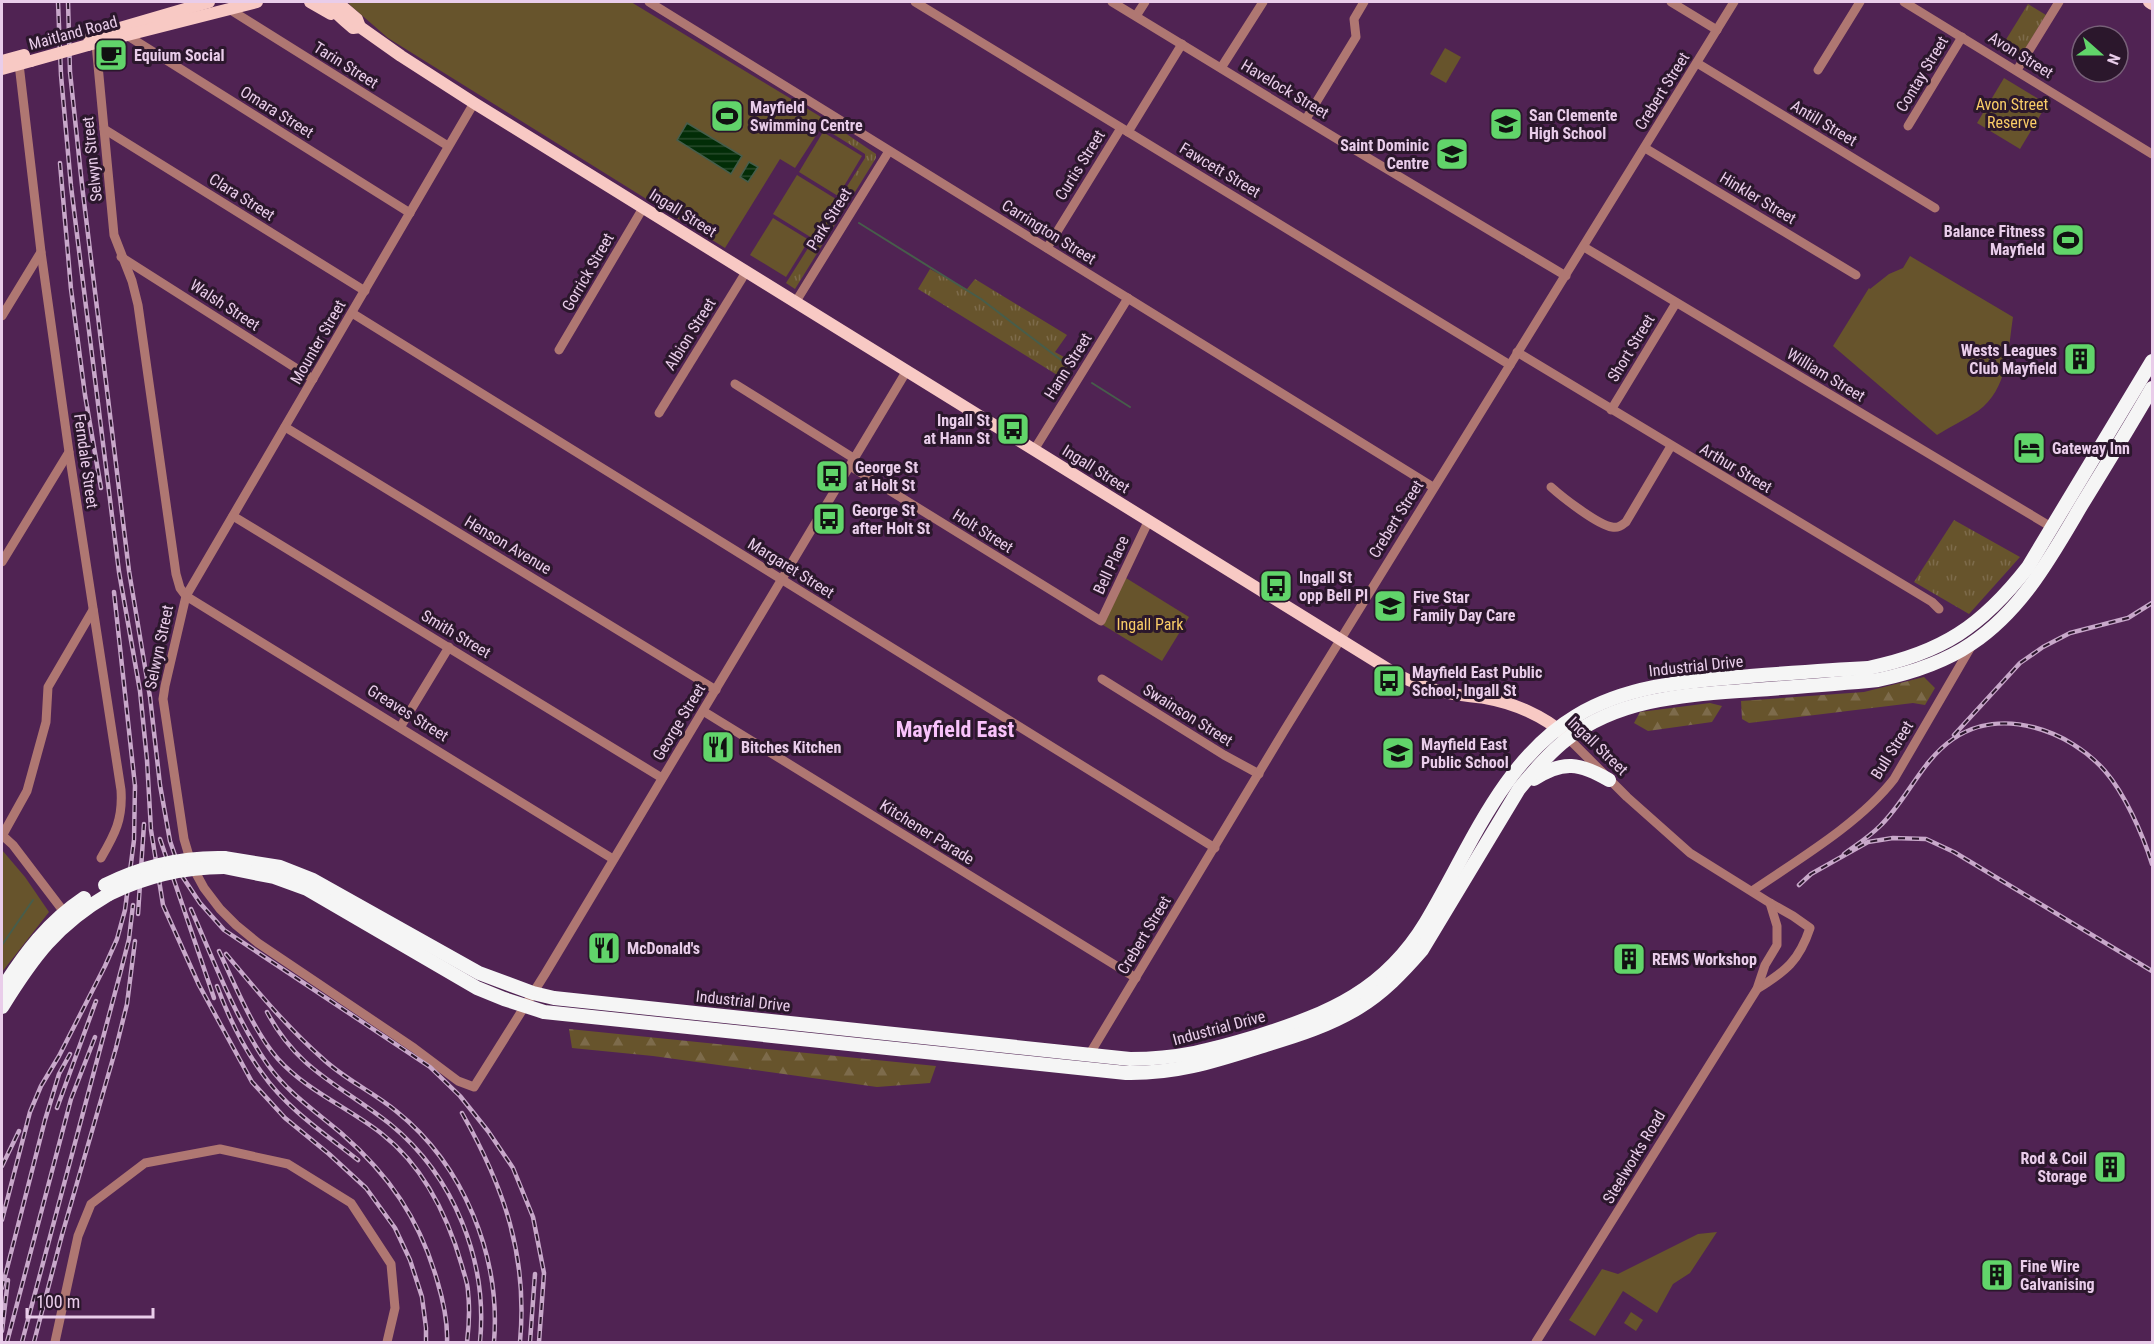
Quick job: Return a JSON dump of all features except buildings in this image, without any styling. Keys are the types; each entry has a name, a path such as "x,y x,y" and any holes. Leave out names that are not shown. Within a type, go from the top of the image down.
{"highway":[{"name":"Industrial Drive","path":"2,988 25,952 64,912 135,872 165,863 194,859 224,863 308,889 468,983 525,1007 548,1012 1126,1074 1155,1074 1183,1070 1222,1059 1333,1022 1382,992 1422,950 1520,789 1568,738 1601,719 1644,702 1686,696 1878,681 1935,664 1973,643 1997,624 2021,600 2024,583 2053,528 2152,361"},
{"name":"Industrial Drive","path":"224,863 256,862 280,867 313,880 479,973 532,993 562,999 1130,1059 1160,1059 1197,1053 1301,1022 1328,1011 1366,988 1389,970 1425,923 1478,829 1524,760 1558,728 1576,716 1605,701 1643,688 1683,681 1868,668 1896,662 1925,652 1965,631 2048,561 2152,388"},
{"path":"1520,789 1549,770 1566,765 1593,770 1610,780"},
{"name":"Industrial Drive","path":"2,1007 30,963 48,940 107,889"}],"main road":[{"name":"Maitland Road","path":"2,69 27,59 91,42 209,2"},
{"name":"Maitland Road","path":"91,42 128,36 257,2"},
{"name":"Ingall Street","path":"310,2 330,14 341,7"},
{"name":"Ingall Street","path":"326,2 334,10 341,7"},
{"name":"Ingall Street","path":"341,7 353,28 360,27 474,103 1148,522 1411,682 1449,693 1513,705 1558,728 1568,738"},
{"name":"Maitland Road","path":"2,60 27,59"}],"street":[{"name":"Carrington Street","path":"649,2 1433,487"},
{"name":"Fawcett Street","path":"915,2 1510,364"},
{"name":"Havelock Street","path":"1112,2 1566,276"},
{"path":"1136,16 1145,2"},
{"path":"1221,68 1263,2"},
{"path":"1306,119 1356,37 1354,19 1364,2"},
{"path":"1671,2 1717,30"},
{"name":"Crebert Street","path":"1089,1055 1433,487 1734,2"},
{"path":"1818,70 1860,2"},
{"name":"Avon Street","path":"1904,2 2152,153"},
{"path":"2017,70 2059,2"},
{"name":"Tarin Street","path":"229,9 448,146"},
{"name":"Omara Street","path":"128,36 410,213"},
{"name":"Contay Street","path":"1908,126 1962,37"},
{"name":"Selwyn Street","path":"91,42 104,129 114,235 132,281 138,305 176,574 180,588 186,596 163,699 184,839 192,866 204,888 236,925 258,943 414,1048 458,1081 474,1087"},
{"name":"Curtis Street","path":"1047,248 1182,44"},
{"name":"Ferndale Street","path":"27,59 41,252 122,808 115,833 101,858"},
{"name":"Antill Street","path":"1697,63 1935,208"},
{"name":"Mounter Street","path":"186,596 474,103"},
{"name":"Clara Street","path":"104,129 365,291"},
{"name":"Hinkler Street","path":"1645,148 1856,275"},
{"name":"Park Street","path":"795,303 889,151"},
{"name":"Gorrick Street","path":"559,351 643,208"},
{"name":"William Street","path":"1584,247 2053,528"},
{"path":"2,316 41,252"},
{"name":"Walsh Street","path":"121,256 313,379"},
{"name":"Albion Street","path":"659,413 746,272"},
{"name":"Hann Street","path":"1034,450 1128,298"},
{"name":"Short Street","path":"1611,410 1676,303"},
{"name":"Margaret Street","path":"352,313 1215,848"},
{"name":"Arthur Street","path":"1518,352 1932,602 1939,609"},
{"name":"George Street","path":"474,1087 525,1007 906,372"},
{"name":"Holt Street","path":"735,384 853,463 1101,621"},
{"name":"Henson Avenue","path":"285,427 716,690"},
{"path":"1551,487 1566,501 1608,526 1617,527 1626,522 1671,446"},
{"path":"2,562 69,452"},
{"name":"Smith Street","path":"233,516 662,778"},
{"name":"Bell Place","path":"1101,621 1148,522"},
{"name":"Greaves Street","path":"186,596 401,726 613,859"},
{"path":"64,912 13,845 2,836 27,791 46,722 48,687 93,610"},
{"name":"Bull Street","path":"1752,891 1880,798 1894,779 1973,643"},
{"path":"401,726 449,647"},
{"name":"Swainson Street","path":"1102,680 1259,774"},
{"name":"Kitchener Parade","path":"703,711 1136,978"},
{"name":"Ingall Street","path":"1568,738 1690,853 1810,928"},
{"name":"Steelworks Road","path":"1536,1342 1757,989 1765,965 1777,945 1777,926 1770,903"},
{"name":"Steelworks Road","path":"1757,989 1793,963 1804,945 1810,928"},
{"path":"55,1342 78,1236 91,1204 145,1164 220,1149 288,1164 351,1203 391,1264 394,1308 387,1342"}],"green space":[{"path":"348,2 631,2 826,120 795,168 780,159 725,248 388,38"},
{"path":"2028,4 2046,15 2020,57 2002,46"},
{"path":"1445,48 1461,57 1446,83 1430,74"},
{"name":"Avon Street Reserve","path":"2004,78 2047,104 2020,149 1977,123"},
{"path":"826,120 876,154 876,158 795,289 786,283 865,158 865,154 822,127"},
{"path":"823,132 862,156 838,196 799,172"},
{"path":"797,175 836,199 812,238 773,214"},
{"path":"773,218 809,240 786,277 750,255"},
{"path":"1910,256 2013,317 2005,368 1995,392 1978,411 1937,435 1833,346 1869,288 1889,274 1903,268"},
{"path":"930,269 967,289 975,279 1067,335 1055,352 1073,362 1062,378 918,289"},
{"path":"1954,520 2020,557 1969,614 1914,582"},
{"name":"Ingall Park","path":"1126,578 1189,617 1162,661 1103,625"},
{"path":"1924,677 1935,688 1925,705 1913,703 1749,723 1742,719 1741,701 1864,692"},
{"path":"1710,703 1722,706 1712,722 1648,731 1634,723 1640,712"},
{"path":"2,850 25,877 49,912 2,972"},
{"path":"569,1029 936,1066 930,1083 877,1087 653,1056 572,1048"},
{"path":"1717,1232 1690,1273 1673,1284 1657,1313 1623,1291 1595,1336 1569,1320 1602,1269 1618,1274 1698,1234"},
{"path":"1631,1312 1643,1320 1636,1331 1624,1323"}],"shaded area":[{"path":"687,123 742,156 731,174 677,140"},
{"path":"749,162 758,167 748,182 740,177"}],"waterway":[{"path":"859,223 981,299 1069,366"},
{"path":"1092,383 1130,407"},
{"path":"2,945 33,900"}],"railway":[{"path":"58,2 61,75 71,186 119,572 140,691 151,830 163,905 199,985 252,1082 285,1118 366,1188 395,1228 410,1260 422,1297 426,1342"},
{"path":"68,2 70,72 82,185 129,571 150,697 160,785 170,841 182,876 200,903 224,930 430,1067 460,1096 488,1131 513,1168 533,1217 544,1273 539,1342"},
{"path":"60,163 71,289 85,395 101,488"},
{"path":"2,1220 30,1112 41,1086 105,966 117,939 125,910 134,840 135,786 114,592"},
{"path":"1954,735 2020,663 2043,647 2070,633 2128,618 2152,603"},
{"path":"1844,854 1890,816 1923,769 1953,739 1972,729 1992,724 2013,724 2034,727 2054,734 2090,756 2105,771 2120,791 2133,815 2152,864"},
{"path":"138,914 144,824"},
{"path":"1799,885 1811,874 1868,842 1893,838 1926,839 1954,852 2152,971"},
{"path":"160,839 214,998"},
{"path":"22,1342 129,939 133,905"},
{"path":"191,909 235,1009 268,1065 293,1093 341,1133 374,1165 411,1217 430,1258 439,1288 446,1318 447,1342"},
{"path":"34,1342 116,1048 127,1004 135,941"},
{"path":"219,951 253,1022 278,1059 302,1081 382,1134 397,1147 422,1177 449,1229 466,1279 469,1305 467,1342"},
{"path":"226,954 272,1008 309,1046 331,1066 396,1111 420,1133 441,1158 459,1185 484,1246 495,1310 494,1342"},
{"path":"217,986 242,1042 272,1086 307,1120 358,1160"},
{"path":"57,1108 96,1001"},
{"path":"267,1012 292,1049 307,1063 372,1110 413,1145 449,1194 472,1251 481,1312 480,1342"},
{"path":"7,1342 71,1099 95,1037"},
{"path":"2,1288 45,1120 59,1074 70,1054"},
{"path":"462,1113 490,1168 510,1223 520,1280 522,1311 520,1342"},
{"path":"2,1166 19,1131"},
{"path":"530,1342 535,1274"},
{"path":"2,1331 8,1280"}],"place":[{"name":"Equium Social","path":"111,55"},
{"name":"Mayfield Swimming Centre","path":"727,116"},
{"name":"San Clemente High School","path":"1506,124"},
{"name":"Saint Dominic Centre","path":"1452,154"},
{"name":"Balance Fitness Mayfield","path":"2068,240"},
{"name":"Wests Leagues Club Mayfield","path":"2080,359"},
{"name":"Ingall St at Hann St","path":"1013,429"},
{"name":"Gateway Inn","path":"2029,448"},
{"name":"George St at Holt St","path":"832,476"},
{"name":"George St after Holt St","path":"829,519"},
{"name":"Ingall St opp Bell Pl","path":"1276,586"},
{"name":"Five Star Family Day Care","path":"1390,606"},
{"name":"Mayfield East Public School, Ingall St","path":"1389,681"},
{"name":"Bitches Kitchen","path":"718,747"},
{"name":"Mayfield East Public School","path":"1398,753"},
{"name":"McDonald's","path":"604,948"},
{"name":"REMS Workshop","path":"1629,959"},
{"name":"Rod & Coil Storage","path":"2110,1167"},
{"name":"Fine Wire Galvanising","path":"1997,1275"}],"district":[{"name":"Mayfield East","path":"955,729"}]}
